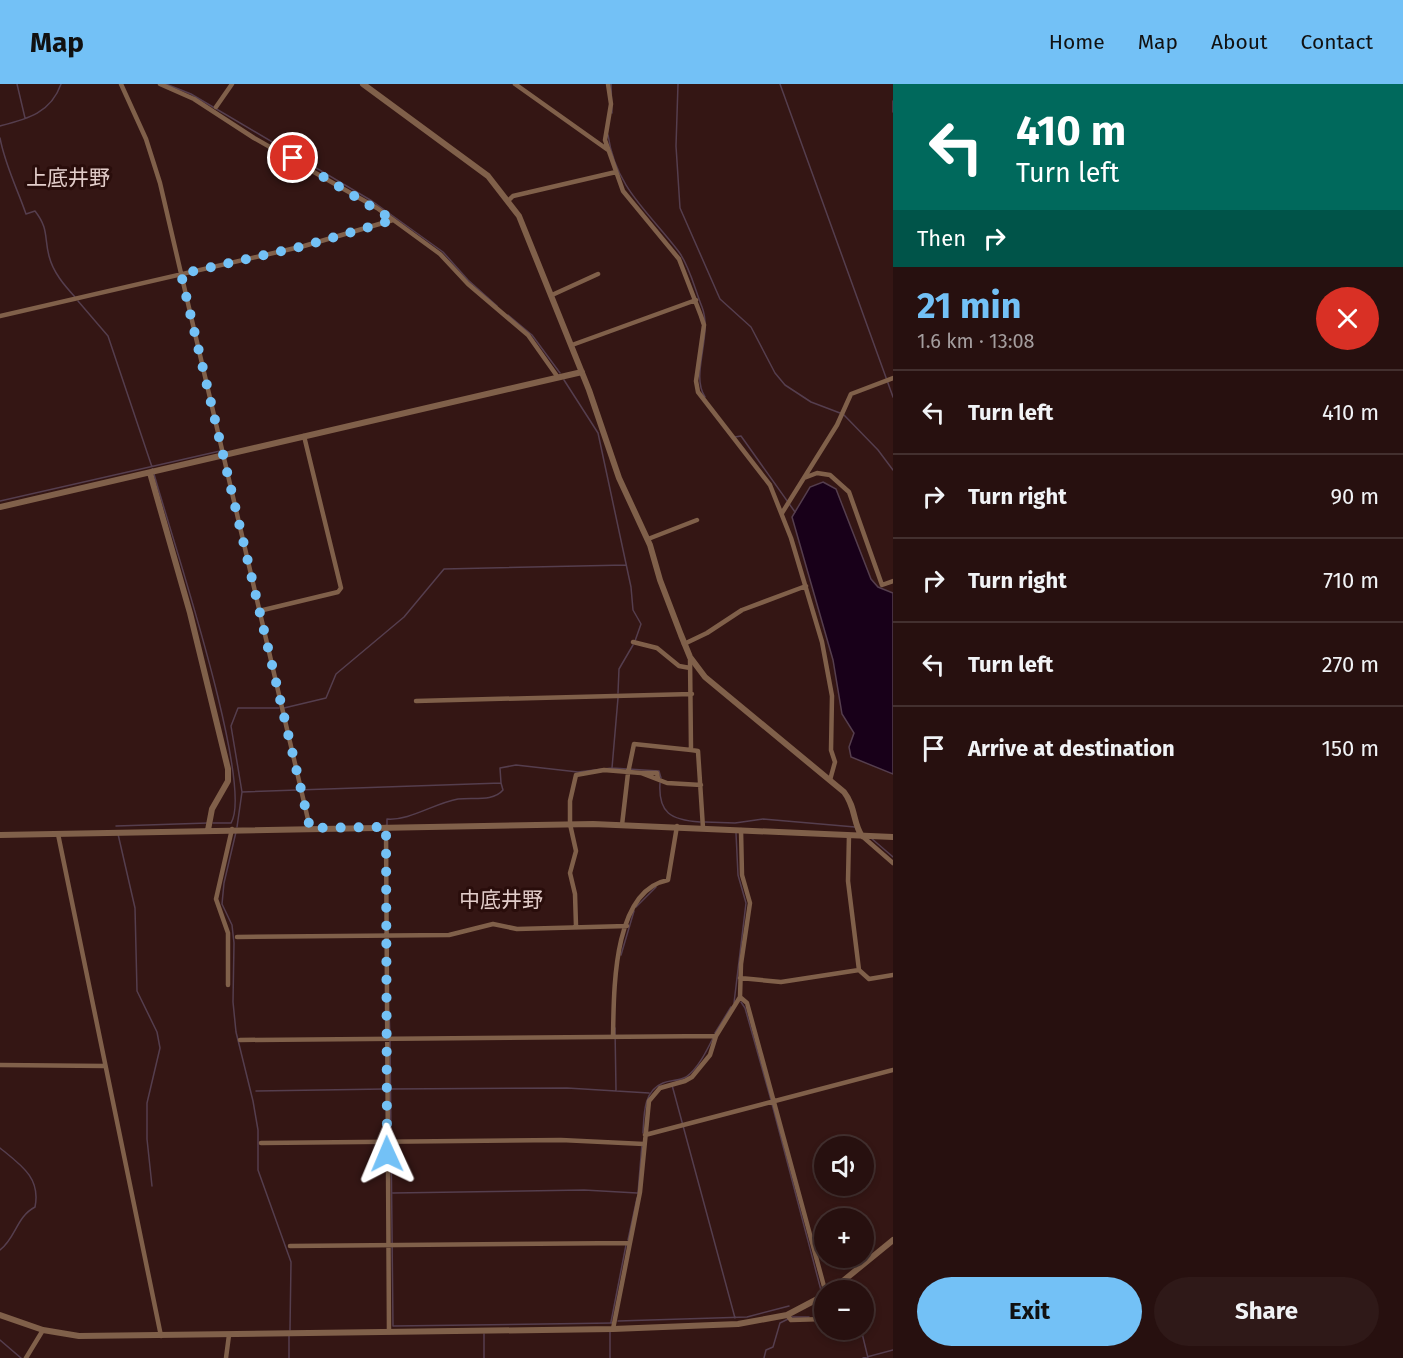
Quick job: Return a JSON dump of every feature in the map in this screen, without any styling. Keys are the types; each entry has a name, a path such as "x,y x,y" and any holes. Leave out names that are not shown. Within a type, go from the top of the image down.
{"street":[{"path":"121,84 146,139 156,172 310,828"},
{"path":"160,84 194,99 254,138 293,158 393,220 440,254 468,284 528,335 557,376"},
{"path":"216,107 232,84"},
{"path":"363,84 468,160 509,200 529,238 572,345 619,478 648,539 690,657 705,677 851,800 862,836 893,863"},
{"path":"515,84 608,150"},
{"path":"608,84 611,104 605,130 608,150 623,190 679,259 704,325 696,381 698,392 770,485 782,513 806,586 822,642 833,710 831,750 836,762 830,780"},
{"path":"509,200 513,196 616,172"},
{"path":"0,316 315,243 393,220"},
{"path":"552,295 598,274"},
{"path":"572,345 696,300"},
{"path":"0,507 582,372"},
{"path":"782,513 837,425 851,394 893,378"},
{"path":"259,611 338,592 341,588 304,436"},
{"path":"150,473 189,613 228,769 228,781 212,809 208,830"},
{"path":"804,478 817,473 830,475 849,492 882,585 893,581"},
{"path":"648,539 697,520"},
{"path":"684,644 707,633 742,610 806,586"},
{"path":"633,642 657,648 679,666 690,668"},
{"path":"690,657 692,750"},
{"path":"416,701 692,694"},
{"path":"622,825 628,772 634,744 698,751 703,828"},
{"path":"576,926 575,894 570,873 576,851 570,825 570,801 576,775 604,770 640,773 674,784 701,785"},
{"path":"0,826 0,835 232,829 622,825 893,837"},
{"path":"613,1037 613,975 633,906 657,882 668,880 677,826"},
{"path":"386,827 389,1332"},
{"path":"228,985 228,933 216,898 232,829"},
{"path":"613,1329 640,1192 649,1101 654,1093 665,1085 688,1080 710,1055 716,1036 740,997 740,978 750,903 742,875 741,830"},
{"path":"58,834 160,1336"},
{"path":"849,835 848,881 859,970 869,979 893,975"},
{"path":"237,937 449,934 493,924 517,929 627,926"},
{"path":"740,978 781,982 859,970"},
{"path":"740,997 747,1003 822,1280"},
{"path":"240,1040 716,1036"},
{"path":"0,1065 105,1066"},
{"path":"645,1135 893,1070"},
{"path":"261,1143 561,1140 644,1144"},
{"path":"844,1280 893,1240"},
{"path":"290,1246 630,1243"},
{"path":"0,1315 43,1330 79,1336 613,1329 738,1324 787,1315 814,1301"},
{"path":"787,1315 791,1320 814,1319"},
{"path":"26,1358 43,1330"},
{"path":"226,1358 229,1335"}],"shaded area":[{"path":"823,482 836,489 871,579 878,587 893,593 893,774 851,757 849,747 854,733 842,714 833,660 792,517 810,487"}],"waterway":[{"path":"17,84 25,118"},
{"path":"0,126 20,121 37,113 51,102 61,84"},
{"path":"166,84 191,94 372,201 443,252 468,280 497,306"},
{"path":"611,84 612,113"},
{"path":"678,84 676,146 680,208 720,299 751,327 775,373 785,385 811,402 840,413"},
{"path":"780,84 893,397"},
{"path":"893,101 893,112"},
{"path":"608,135 612,154 626,185 645,212 679,252 692,279 705,318 700,366 701,388 705,397"},
{"path":"0,138 8,167 26,214 35,211 39,217 44,228 53,267 75,297"},
{"path":"78,301 108,336 153,470"},
{"path":"508,315 532,335 560,373"},
{"path":"564,380 598,433 631,587 633,610 641,624 635,641"},
{"path":"844,415 878,450 893,470"},
{"path":"735,437 741,436 795,512"},
{"path":"0,501 220,451"},
{"path":"154,474 207,655 231,760 235,799 231,823 213,823"},
{"path":"284,708 326,698 336,674 404,617 444,569 626,565"},
{"path":"618,693 619,669 633,645"},
{"path":"612,768 618,698"},
{"path":"237,827 242,792 231,726 238,708 279,708"},
{"path":"242,792 501,783 500,768 516,765 578,772 612,768 659,771 661,778"},
{"path":"387,827 387,819 413,815 458,799 494,796 503,790 501,783"},
{"path":"660,783 661,801 668,813 681,819 700,822"},
{"path":"705,822 735,823 763,819 855,827"},
{"path":"116,826 208,823"},
{"path":"236,832 224,883 222,904 232,925 233,1002 236,1032 258,1130 258,1170 291,1262 290,1330"},
{"path":"734,1003 746,903 738,875 736,833"},
{"path":"118,834 135,908 137,991 157,1032 160,1048 147,1103 147,1139 152,1186"},
{"path":"871,838 893,857"},
{"path":"636,907 656,887"},
{"path":"621,955 634,911"},
{"path":"741,1002 745,1008 771,1100"},
{"path":"715,1033 731,1007"},
{"path":"389,1011 390,1036"},
{"path":"615,1028 616,1090"},
{"path":"643,1133 646,1104 652,1092 663,1083 690,1074 702,1059 713,1038"},
{"path":"390,1041 393,1326 613,1323"},
{"path":"672,1085 735,1318"},
{"path":"390,1089 567,1088 649,1093"},
{"path":"256,1091 385,1089"},
{"path":"772,1104 818,1280"},
{"path":"638,1193 642,1144"},
{"path":"0,1148 28,1173 35,1188 36,1197 35,1207 24,1216 10,1240 0,1250"},
{"path":"393,1193 584,1190 637,1193"},
{"path":"628,1240 637,1198"},
{"path":"611,1322 626,1245"},
{"path":"618,1321 747,1317 789,1306"},
{"path":"764,1358 766,1350 773,1347 780,1323 792,1317 809,1317"},
{"path":"610,1330 610,1358"},
{"path":"484,1334 484,1358"},
{"path":"289,1335 289,1358"},
{"path":"0,1340 21,1358"},
{"path":"864,1340 868,1358"},
{"path":"863,1358 893,1350"}],"district":[{"name":"上底井野","path":"68,178"},
{"name":"中底井野","path":"501,900"}],"route":[{"path":"293,158 393,220 304,246 181,274 310,828 386,827 387,1154"}]}
